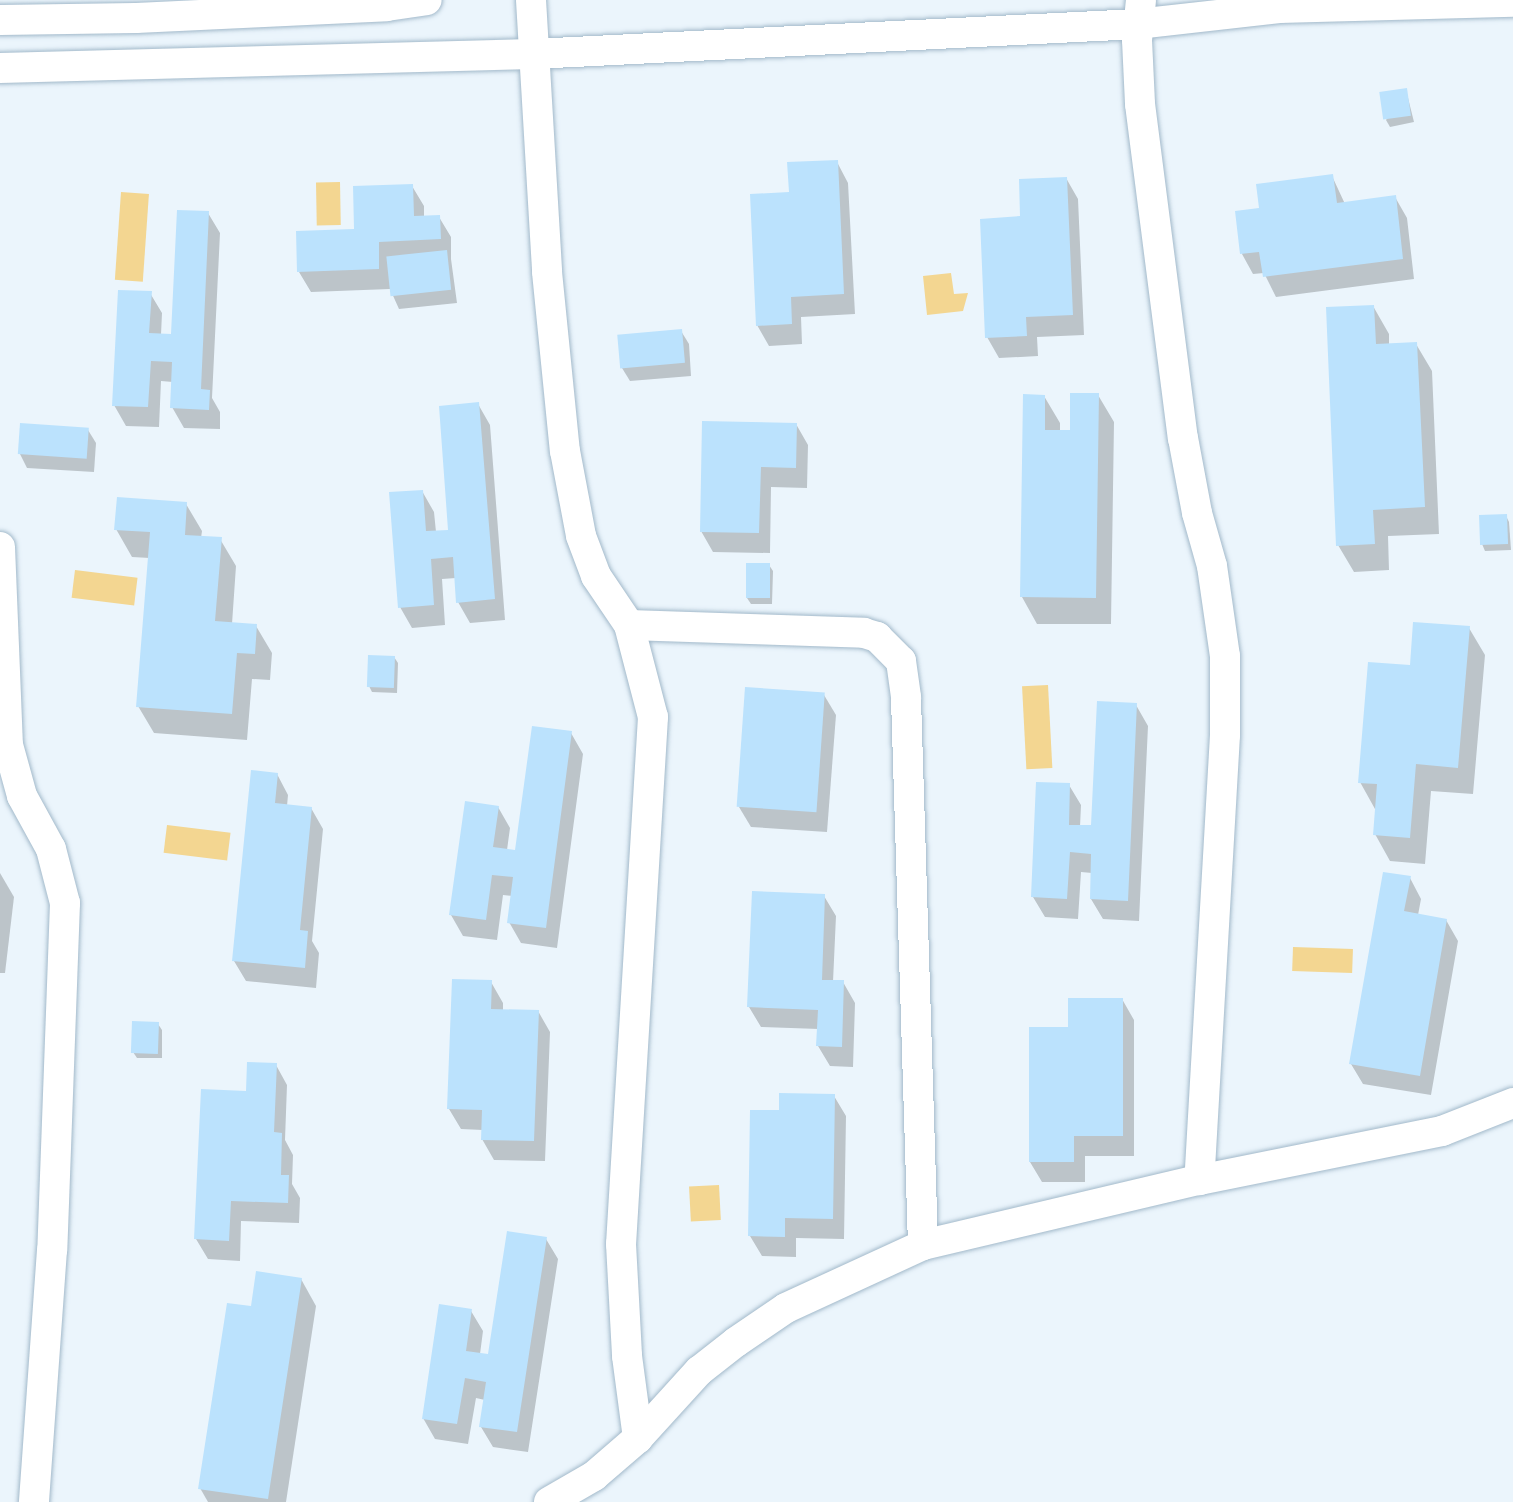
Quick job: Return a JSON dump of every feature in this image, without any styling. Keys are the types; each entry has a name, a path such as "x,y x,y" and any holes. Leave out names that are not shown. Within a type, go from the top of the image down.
{"street":[{"path":"0,20 136,18 387,6 427,0"},
{"path":"531,0 547,272 565,451 581,536 596,576 628,625 649,692 653,728 621,1244 627,1356 638,1438"},
{"path":"0,68 533,54 1139,12 1513,2"},
{"path":"1139,12 1137,78 1183,438 1197,513 1212,566 1225,656 1225,735 1199,1180"},
{"path":"0,547 12,763 22,796 51,849 65,903 52,1250 34,1502"},
{"path":"628,625 864,633 877,637 901,661 906,712 923,1245"},
{"path":"550,1502 594,1476 638,1438 699,1371 736,1342 786,1308 923,1245 1199,1180 1441,1132 1513,1103"}],"shaded area":[{"path":"316,182 340,182 341,225 317,225"},
{"path":"121,192 149,194 143,282 115,280"},
{"path":"951,273 954,294 968,293 963,311 927,315 923,276"},
{"path":"75,570 138,578 134,605 72,598"},
{"path":"1048,685 1052,768 1026,769 1022,686"},
{"path":"167,825 231,833 227,861 164,853"},
{"path":"1293,947 1353,949 1352,973 1292,971"},
{"path":"719,1185 721,1220 691,1222 689,1187"}],"building":[{"path":"1407,88 1411,116 1383,120 1379,92"},
{"path":"838,160 844,294 791,297 792,324 756,326 750,194 789,192 787,162"},
{"path":"1333,174 1337,203 1396,195 1403,259 1263,277 1259,252 1240,254 1235,211 1259,208 1256,184"},
{"path":"1067,177 1073,315 1026,317 1027,336 985,338 980,219 1020,216 1019,179"},
{"path":"413,184 414,216 440,215 441,239 379,242 379,269 297,272 296,231 354,229 353,186"},
{"path":"177,210 209,211 201,389 210,390 209,410 170,408 172,362 151,361 148,407 112,406 118,290 152,291 149,333 171,334"},
{"path":"447,250 451,290 391,296 386,256"},
{"path":"1374,305 1376,344 1417,342 1425,507 1373,510 1375,544 1336,546 1326,307"},
{"path":"682,329 685,363 620,369 617,335"},
{"path":"1070,393 1099,393 1096,598 1020,597 1023,394 1045,395 1045,430 1070,430"},
{"path":"479,402 495,599 456,603 453,557 431,559 434,605 398,608 389,492 423,490 426,531 448,530 439,406"},
{"path":"702,421 797,423 796,468 761,467 759,533 700,532"},
{"path":"20,423 89,428 87,459 18,454"},
{"path":"117,497 187,502 185,535 222,537 215,621 257,624 255,654 237,653 232,714 136,707 150,532 114,530"},
{"path":"1507,514 1508,544 1480,545 1479,515"},
{"path":"746,563 770,563 770,598 746,598"},
{"path":"1413,622 1470,626 1458,768 1416,764 1410,838 1373,835 1377,784 1358,783 1368,662 1410,665"},
{"path":"368,655 395,656 394,688 367,687"},
{"path":"745,687 825,693 816,812 737,807"},
{"path":"1097,701 1137,703 1128,901 1090,899 1091,854 1070,852 1067,899 1031,897 1036,782 1070,783 1069,825 1091,825"},
{"path":"532,726 572,731 546,928 507,923 513,877 492,875 486,920 449,915 465,801 499,806 493,847 515,850"},
{"path":"251,770 278,773 275,803 312,807 300,930 308,931 305,968 232,961"},
{"path":"1383,872 1411,876 1404,911 1447,919 1420,1076 1349,1064"},
{"path":"752,891 825,894 822,980 844,980 842,1047 816,1046 818,1010 747,1007"},
{"path":"452,979 492,980 491,1009 539,1010 534,1141 481,1140 482,1110 447,1109"},
{"path":"1068,998 1123,998 1123,1136 1074,1136 1074,1162 1029,1162 1029,1027 1068,1027"},
{"path":"132,1021 159,1022 158,1054 131,1053"},
{"path":"247,1062 277,1063 274,1132 282,1133 281,1175 289,1175 288,1203 231,1201 229,1241 194,1239 201,1089 246,1091"},
{"path":"779,1093 835,1094 833,1219 785,1218 785,1237 748,1236 750,1110 779,1110"},
{"path":"507,1231 547,1237 517,1432 479,1427 486,1382 465,1378 457,1424 422,1419 439,1304 472,1309 466,1351 488,1354"},
{"path":"256,1271 302,1278 268,1499 198,1489 227,1303 251,1306"}]}
